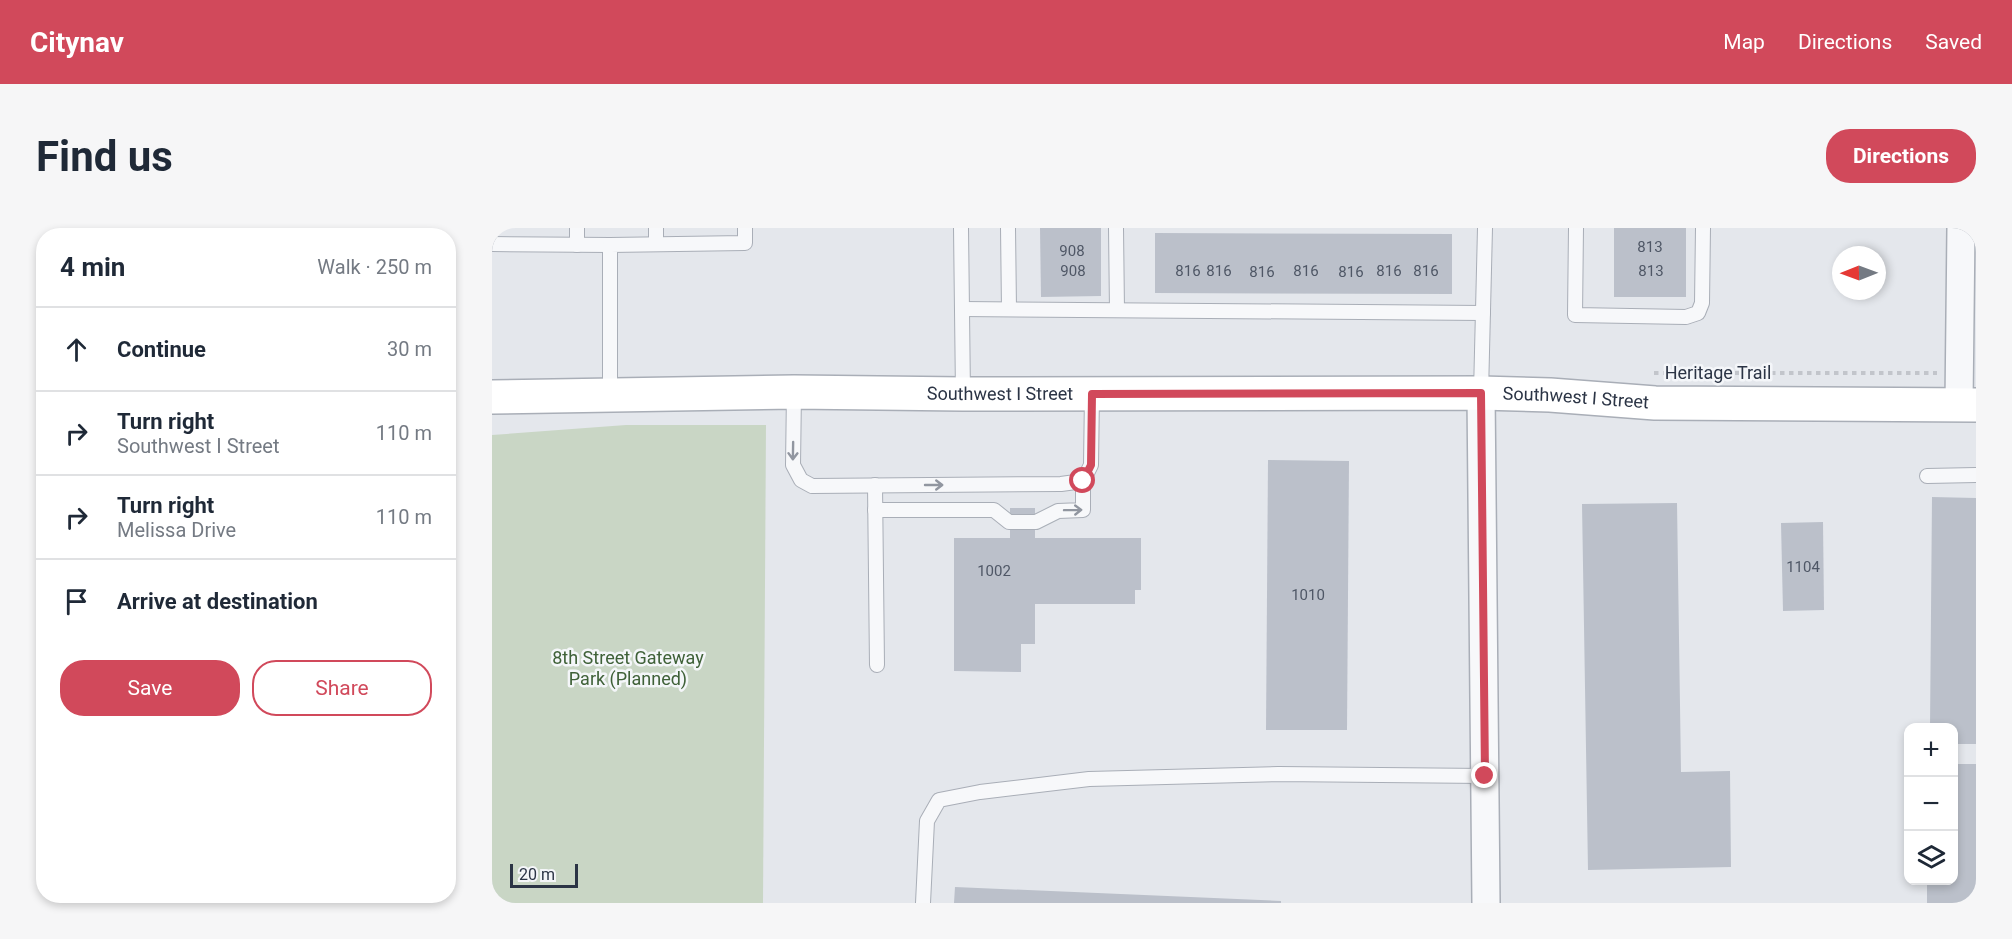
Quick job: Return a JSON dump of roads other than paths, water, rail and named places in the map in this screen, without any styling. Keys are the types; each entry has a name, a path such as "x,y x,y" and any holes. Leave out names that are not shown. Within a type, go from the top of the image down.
{"main road":[{"name":"Southwest I Street","path":"492,397 794,392 1481,393 1550,395 1655,403 1967,404"}],"street":[{"path":"1961,228 1967,404"},
{"path":"1481,393 1486,903"}],"lane":[{"path":"577,228 577,245"},
{"path":"656,228 656,244"},
{"path":"492,244 745,243 745,228"},
{"path":"961,228 963,394"},
{"path":"1008,228 1009,309"},
{"path":"1116,228 1117,310"},
{"path":"1481,393 1485,228"},
{"path":"1576,228 1575,315 1686,317 1698,313 1702,303 1702,228"},
{"path":"610,245 610,395"},
{"path":"962,309 1483,313"},
{"path":"794,392 793,465 801,480 812,486 1061,484 1083,481"},
{"path":"875,510 994,510 1010,522 1036,522 1058,510 1083,510 1083,481 1091,465 1092,394"},
{"path":"1927,476 1976,475"},
{"path":"875,485 877,665"},
{"path":"923,903 927,821 939,800 980,792 1089,779 1278,774 1485,776"}],"park label":[{"name":"8th Street Gateway Park (Planned)","path":"628,668"}]}
